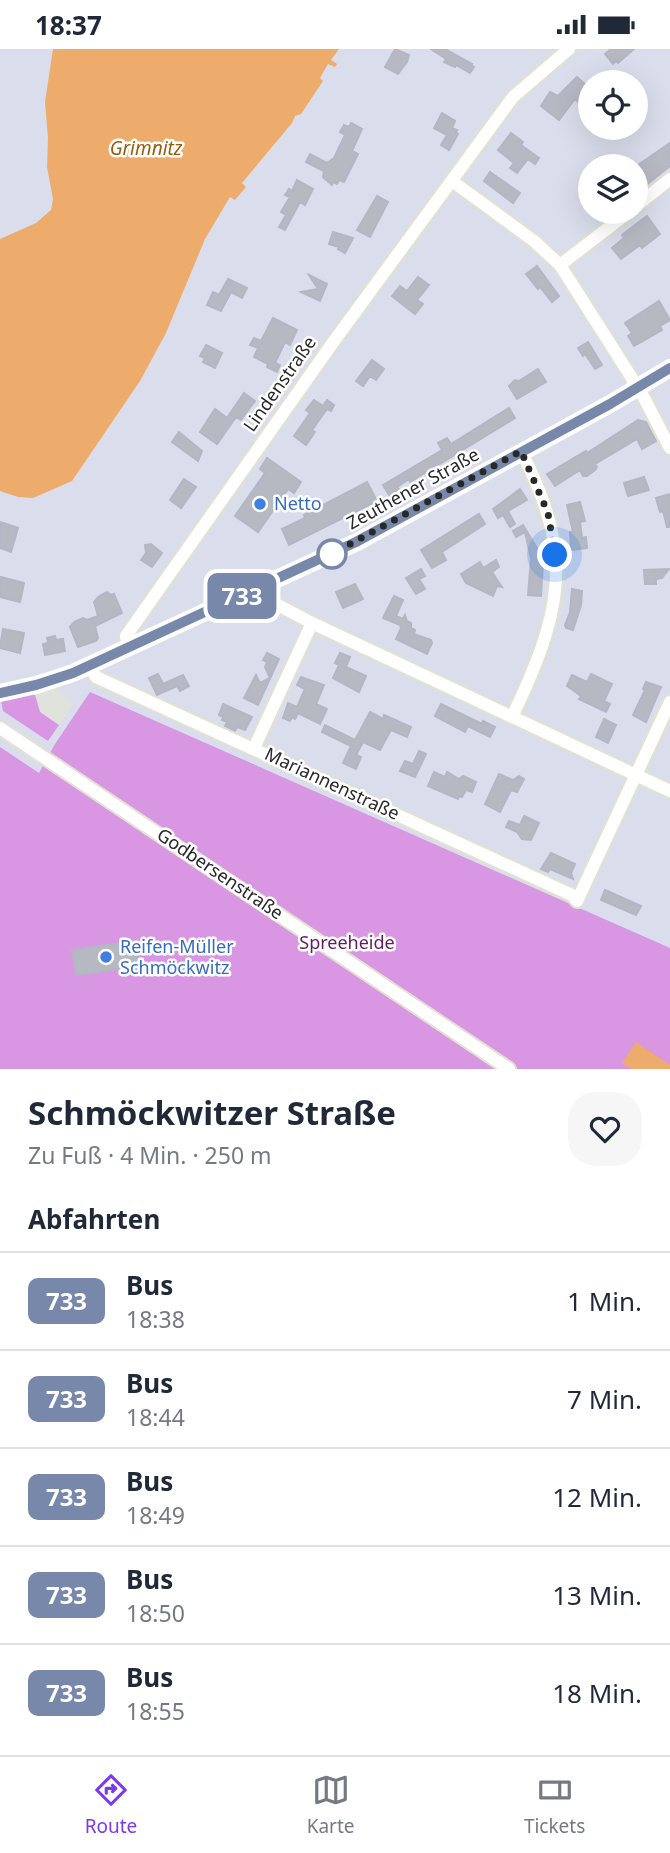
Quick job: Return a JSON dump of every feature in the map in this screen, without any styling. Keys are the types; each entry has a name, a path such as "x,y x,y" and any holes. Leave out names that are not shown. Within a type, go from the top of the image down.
{"main road":[{"name":"Zeuthener Straße","path":"128,647 369,535 670,368"},
{"path":"0,693 52,680 128,647"}],"street":[{"name":"Lindenstraße","path":"128,647 125,636 334,341 515,95 569,49"},
{"path":"648,197 670,179"},
{"path":"452,181 538,244 560,265 637,387 670,448"},
{"path":"560,265 613,224"},
{"path":"512,717 548,631 556,574 549,516 521,451"},
{"path":"264,586 274,603 312,623 512,717 639,771 670,791"},
{"path":"254,748 312,623"},
{"name":"Mariannenstraße","path":"89,665 96,677 104,681 572,895 577,901 639,771"},
{"path":"639,771 670,702"},
{"name":"Godbersenstraße","path":"0,728 509,1069"}],"shaded area":[{"path":"58,687 61,694 74,703 59,725 40,712 35,695"}],"green space":[{"name":"Spreeheide","path":"90,692 670,948 670,1069 0,1069 0,747 39,773"},
{"path":"35,695 40,712 59,725 48,741 3,711 1,701"}],"water":[{"name":"Grimnitz","path":"53,49 339,49 331,60 337,64 335,67 328,64 320,78 323,81 301,114 295,116 242,183 246,187 235,200 230,197 205,239 166,333 140,381 72,481 33,498 18,497 0,491 0,239 36,223 51,210 53,199 47,167 45,102"},
{"path":"636,1042 670,1065 670,1069 632,1069 622,1063"}],"building":[{"path":"395,49 409,55 398,74 385,67"},
{"path":"431,49 445,49 474,67 470,73 456,65 455,67 444,62 446,59"},
{"path":"611,49 634,49 613,64 605,54"},
{"path":"578,78 578,102 575,99 559,120 541,106 550,92 558,96"},
{"path":"442,113 455,121 452,128 457,130 458,134 449,150 441,145 447,135 434,128"},
{"path":"351,123 362,129 352,151 358,154 344,182 339,180 332,185 323,177 324,171 306,162 310,154 327,163 334,158 345,135 340,132 344,125 349,127"},
{"path":"511,133 523,142 521,145 539,158 535,164 528,159 517,173 510,168 514,163 498,150"},
{"path":"670,143 670,166 648,184 648,158"},
{"path":"490,172 520,193 513,203 484,181"},
{"path":"297,180 313,189 305,205 300,202 285,230 279,227 286,215 281,212 290,197 285,195 289,189 292,191"},
{"path":"377,196 388,202 370,237 357,230"},
{"path":"648,217 660,234 621,259 612,248 624,238 622,235 636,224 648,224"},
{"path":"333,232 353,238 345,253 338,249 339,247 329,244"},
{"path":"537,266 559,296 552,302 526,274"},
{"path":"309,275 327,284 320,301 301,292 318,289"},
{"path":"418,277 429,285 417,300 423,304 415,314 392,296 400,286 407,291"},
{"path":"228,279 247,288 242,298 231,292 221,311 207,305 213,292 219,295"},
{"path":"659,301 670,320 660,326 662,330 634,346 628,336 632,333 625,323"},
{"path":"273,318 297,330 290,345 285,342 275,363 280,365 277,372 254,357 258,348 250,345 254,338 261,341"},
{"path":"588,342 602,365 595,369 578,348"},
{"path":"206,345 222,353 215,368 203,362 205,358 200,356"},
{"path":"372,360 384,369 376,380 370,376 363,386 356,381"},
{"path":"538,369 546,382 517,399 509,386 515,380 519,381"},
{"path":"244,393 255,401 241,420 236,417 217,444 200,432 215,409 227,418"},
{"path":"314,400 323,406 327,400 334,405 331,411 327,409 312,430 315,432 306,445 294,436 310,413 306,410"},
{"path":"509,408 515,418 410,482 409,479 389,495 383,485 442,450 438,443 447,438 451,444"},
{"path":"638,420 646,422 656,441 642,449 637,439 595,464 595,470 587,476 583,476 580,470 555,486 547,474 586,451 587,453"},
{"path":"179,432 202,451 198,461 172,442"},
{"name":"Netto","path":"267,458 301,482 294,493 288,489 258,532 235,516 265,473 260,469"},
{"path":"644,477 649,490 628,496 624,483"},
{"path":"184,479 196,487 181,508 170,500"},
{"path":"367,482 377,501 289,545 282,529"},
{"path":"520,489 527,500 508,511 515,524 510,527 503,515 498,518 493,509"},
{"path":"670,494 670,527 667,527 656,498"},
{"path":"580,502 585,521 580,522 582,538 586,537 587,548 571,550 570,532 573,532 567,505"},
{"path":"479,514 485,524 442,552 446,560 432,568 421,550"},
{"path":"0,522 18,528 11,552 0,548"},
{"path":"523,525 540,553 540,561 543,561 541,596 528,595 531,559 525,532 516,537 513,531"},
{"path":"151,544 162,553 152,567 141,560 146,553 145,545"},
{"path":"496,560 499,567 492,572 502,587 497,586 493,596 466,583 461,574 480,562 483,568"},
{"path":"421,569 425,576 419,579 425,589 416,594 406,578"},
{"path":"669,569 662,578 656,579 656,584 645,584 644,570"},
{"path":"1,577 24,583 20,602 0,597"},
{"path":"355,584 363,599 343,608 336,592"},
{"path":"572,589 582,591 581,605 573,630 565,625 570,612"},
{"path":"107,592 114,594 122,613 95,626 98,638 96,641 78,647 70,627 83,618 87,620 98,616 94,602"},
{"path":"394,596 403,600 396,616 403,619 405,615 411,628 415,630 414,634 431,640 427,654 396,639 400,625 383,618"},
{"path":"3,629 24,633 20,653 0,648"},
{"path":"55,636 56,640 63,639 65,651 45,655 43,644 48,643 47,638"},
{"path":"267,653 279,659 258,705 244,698 256,675 260,683 270,678 265,667 267,662 263,660"},
{"path":"340,653 350,657 346,667 366,676 359,692 333,678 339,665 335,663"},
{"path":"158,674 163,684 183,675 189,686 180,691 177,686 157,695 149,678"},
{"path":"591,674 612,684 604,701 610,704 606,712 579,699 581,696 567,686 572,675 587,682"},
{"path":"301,677 324,685 316,704 327,709 320,724 298,713 295,719 292,717 290,721 283,718 288,703 297,707 305,689 297,685"},
{"path":"646,682 661,687 646,722 633,715"},
{"path":"223,704 252,717 245,730 237,727 235,731 225,726 227,722 219,715"},
{"path":"441,704 482,724 483,721 495,727 490,737 468,726 465,732 435,716"},
{"path":"370,712 383,719 384,715 411,727 407,737 391,730 380,750 363,742 356,755 361,757 356,769 343,763 351,746 322,732 325,725 355,740"},
{"path":"604,719 616,725 608,743 596,737"},
{"path":"419,751 426,754 415,777 400,771 405,761 413,764"},
{"path":"434,772 445,777 447,772 459,779 463,776 476,782 472,792 466,790 458,799 428,786"},
{"path":"499,774 513,780 519,776 524,779 517,792 511,790 500,812 485,804"},
{"path":"524,816 539,823 531,840 522,839 517,832 506,827 509,821 520,825"},
{"path":"551,853 575,864 571,873 573,879 550,869 548,872 541,869"},
{"path":"605,890 641,906 636,915 601,900"},
{"path":"135,941 139,966 76,975 72,950"}],"bus line":[{"name":"733","path":"0,693 73,673 322,559 610,404 670,368"}],"place":[{"name":"Netto","path":"260,504"},
{"name":"Reifen-Müller Schmöckwitz","path":"106,957"}],"route":[{"path":"332,554 330,555 521,451 548,513 555,555"}]}
